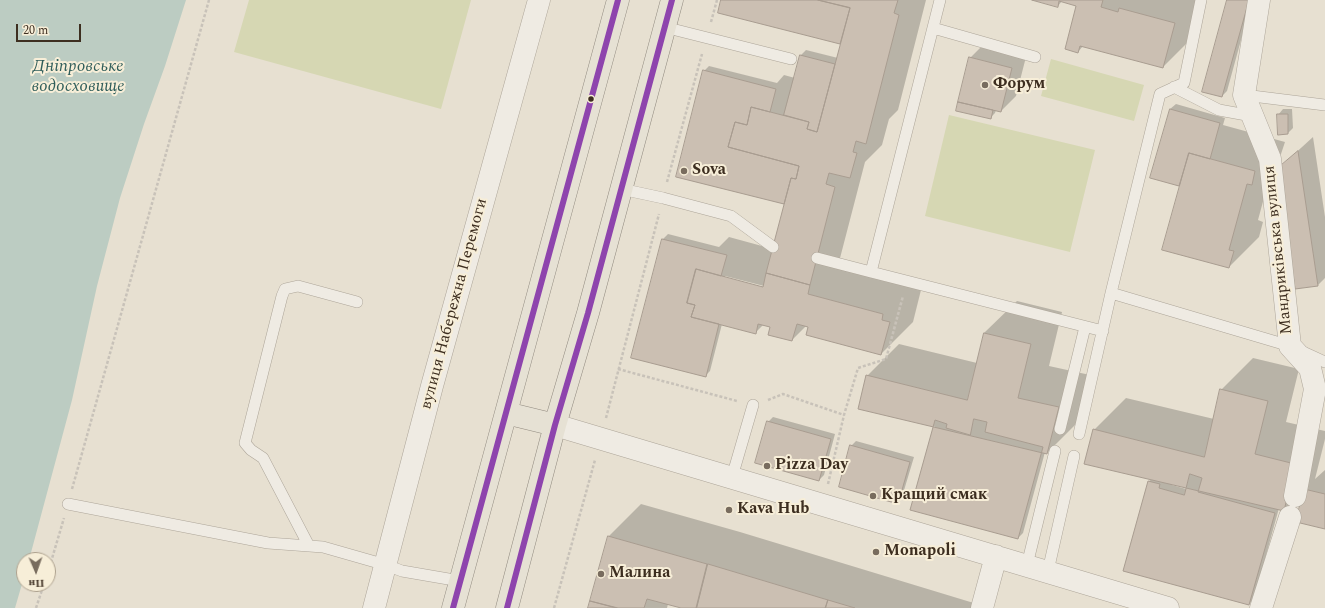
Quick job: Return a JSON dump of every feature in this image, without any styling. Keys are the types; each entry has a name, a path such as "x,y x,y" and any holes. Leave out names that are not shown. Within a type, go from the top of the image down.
{"main road":[{"path":"453,608 618,0"},
{"path":"507,608 555,425 588,313 672,0"},
{"path":"506,412 555,425"}],"street":[{"name":"вулиця Набережна Перемоги","path":"374,608 432,386 539,0"},
{"name":"Мандриківська вулиця","path":"1258,0 1244,95 1270,159 1290,346 1310,368 1315,389 1295,496"},
{"path":"555,425 1168,608"},
{"path":"1261,608 1290,517"},
{"path":"982,608 996,556"}],"lane":[{"path":"871,272 940,0"},
{"path":"1079,434 1111,293 1160,94 1184,83 1201,0"},
{"path":"664,27 791,59"},
{"path":"933,28 1035,57"},
{"path":"1174,88 1219,110 1252,116"},
{"path":"1244,95 1325,105"},
{"path":"621,189 663,198 731,216 773,247"},
{"path":"817,258 1085,328 1103,331"},
{"path":"309,546 264,458 251,450 246,443 285,289 298,286 357,302"},
{"path":"1111,293 1290,346 1325,362"},
{"path":"1060,429 1085,328"},
{"path":"732,477 753,405"},
{"path":"1027,565 1055,451"},
{"path":"1048,572 1074,456"},
{"path":"68,504 268,543 323,547 402,571 460,581"}],"path":[{"path":"54,552 210,0"},
{"path":"554,608 601,438 663,198 717,0"},
{"path":"823,504 844,415 858,368 886,359 906,281"},
{"path":"618,369 753,405 783,394 844,415"},
{"path":"36,608 41,592"}],"green space":[{"path":"249,0 471,0 441,109 234,52"},
{"path":"1051,59 1144,85 1134,121 1041,96"},
{"path":"949,115 1095,150 1070,252 925,216"}],"water":[{"name":"Дніпровське водосховище","path":"0,0 186,0 120,198 97,286 72,400 31,552 16,552 16,592 20,592 15,608 0,608"}],"building":[{"path":"721,0 818,0 850,8 840,44 718,13"},
{"path":"818,0 898,0 894,13 899,15 866,144 856,141 853,152 857,153 850,178 829,173 826,184 835,187 810,285 766,273 791,178 796,179 799,166 728,147 735,122 747,125 751,107 809,122 807,129 817,132 850,8"},
{"path":"1032,0 1103,0 1101,7 1118,12 1119,8 1175,23 1163,68 1080,46 1078,53 1065,49 1076,6 1059,1 1058,7"},
{"path":"1227,0 1249,0 1222,97 1202,92"},
{"path":"800,55 835,64 817,132 807,129 809,122 784,115"},
{"name":"Форум","path":"969,57 1012,68 1001,112 958,102"},
{"path":"703,70 776,89 770,112 751,107 747,125 735,122 728,147 799,166 796,179 791,178 784,204 676,177"},
{"path":"958,102 993,110 991,119 956,111"},
{"path":"1170,109 1220,123 1210,159 1189,153 1179,186 1150,178"},
{"path":"1277,114 1288,114 1288,134 1278,135"},
{"path":"1298,151 1318,286 1295,289 1278,168"},
{"path":"1189,153 1255,171 1252,185 1247,184 1229,250 1234,251 1229,268 1162,250"},
{"path":"662,239 727,255 721,276 696,269 687,303 695,305 691,317 719,324 706,377 631,358"},
{"path":"696,269 763,287 766,273 810,285 808,294 883,314 882,320 890,322 881,355 806,335 808,327 797,324 792,341 768,335 770,327 758,324 756,334 691,317 695,305 687,303"},
{"path":"984,333 1031,344 1018,398 1059,407 1047,454 858,409 866,375 967,400"},
{"path":"1220,389 1268,401 1255,454 1295,464 1284,511 1084,464 1093,429 1204,457"},
{"path":"974,419 987,422 985,432 1043,447 1018,539 910,510 935,420 947,424 946,428 970,435"},
{"path":"767,421 831,439 819,481 755,463"},
{"path":"850,445 910,462 898,504 839,487"},
{"path":"1190,474 1202,478 1198,492 1275,513 1249,605 1123,571 1148,481 1160,484 1159,488 1184,495"},
{"path":"1304,489 1325,494 1325,529 1296,522"},
{"path":"608,536 707,564 696,608 681,608 647,599 644,608 618,608 590,601"},
{"path":"708,564 828,600 825,608 697,608"},
{"path":"828,600 855,608 826,608"},
{"path":"590,601 616,608 588,608"}],"transit line":[{"path":"453,608 618,0"},
{"path":"507,608 555,425 588,313 672,0"}],"place":[{"name":"Форум","path":"985,85"},
{"name":"Sova","path":"684,171"},
{"name":"Pizza Day","path":"767,466"},
{"name":"Кращий смак","path":"873,496"},
{"name":"Kava Hub","path":"729,510"},
{"name":"Monapoli","path":"876,552"},
{"name":"Малина","path":"601,574"}]}
